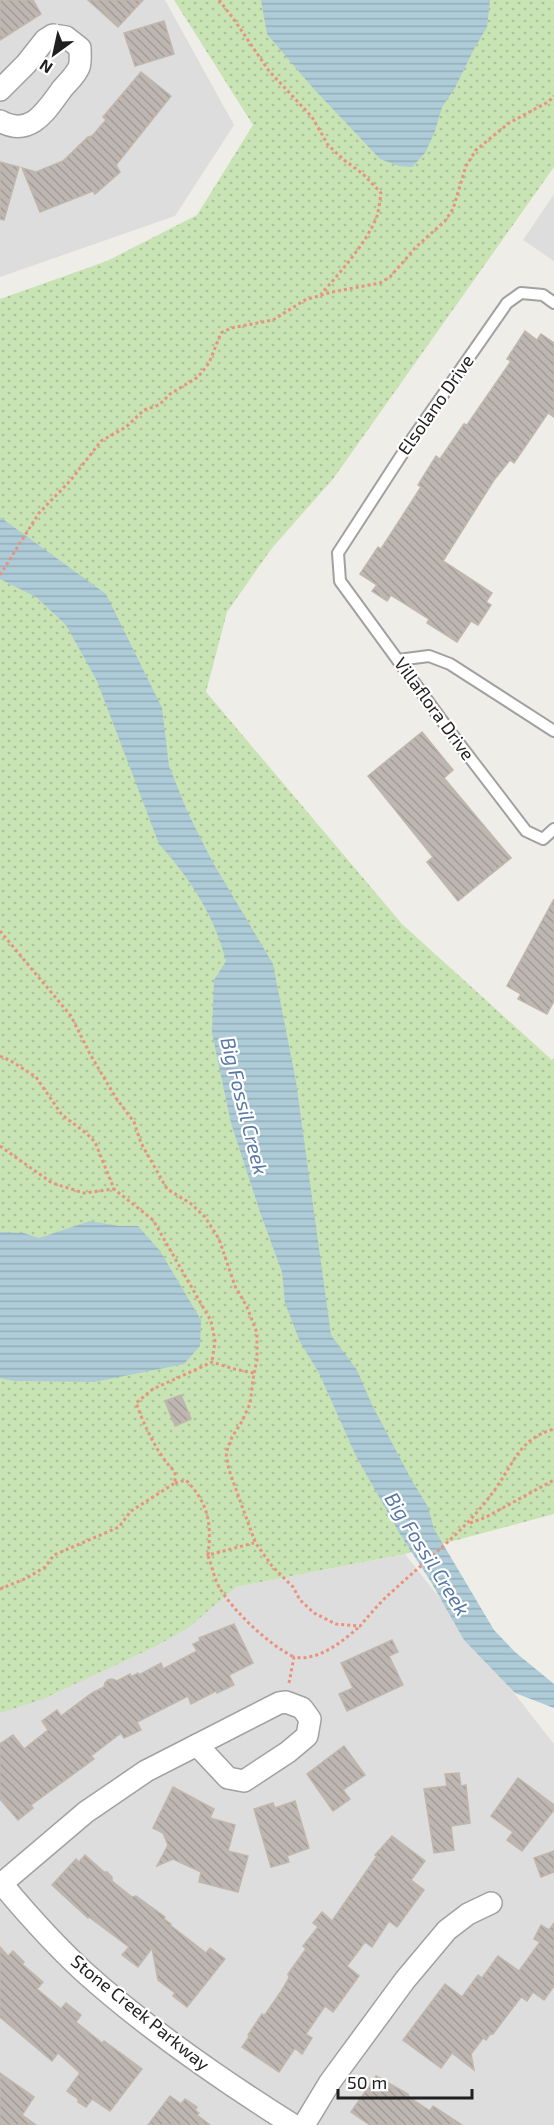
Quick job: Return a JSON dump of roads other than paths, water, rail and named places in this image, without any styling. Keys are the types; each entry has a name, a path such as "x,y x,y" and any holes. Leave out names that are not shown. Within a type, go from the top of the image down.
{"street":[{"path":"0,90 26,64 45,40 53,35 66,37 80,48 79,66 45,112 31,124 18,127 9,126 0,121"},
{"path":"1,1885 86,1812 146,1771 279,1703 286,1702 302,1708 310,1719 307,1736 288,1752 244,1781 228,1778 197,1746"},
{"name":"Stone Creek Parkway","path":"1,1885 74,1962 113,1996 217,2075 292,2125"},
{"path":"304,2125 330,2082 405,1980 447,1930 468,1914 490,1903"}],"lane":[{"name":"Elsolano Drive","path":"338,553 410,442 507,303 521,293 543,296 554,303"},
{"name":"Villaflora Drive","path":"338,553 340,581 526,831 543,839 554,829"},
{"path":"398,660 429,656 450,664 554,731"}],"water":[{"path":"261,0 490,0 487,27 455,88 442,107 425,153 412,167 399,166 380,159 313,88 267,34"},
{"name":"Big Fossil Creek","path":"0,517 106,594 162,708 169,766 188,813 212,861 273,964 296,1082 331,1335 357,1370 372,1405 428,1507 434,1529 494,1630 515,1652 554,1684 554,1708 515,1693 464,1640 356,1456 319,1373 300,1342 285,1303 282,1272 231,1123 212,1033 214,980 226,961 221,945 208,914 191,884 159,844 97,681 66,625 36,597 0,579"},
{"path":"90,1221 119,1226 138,1226 160,1251 201,1320 200,1346 184,1364 94,1382 14,1381 0,1378 0,1232 24,1233 39,1238"}]}
